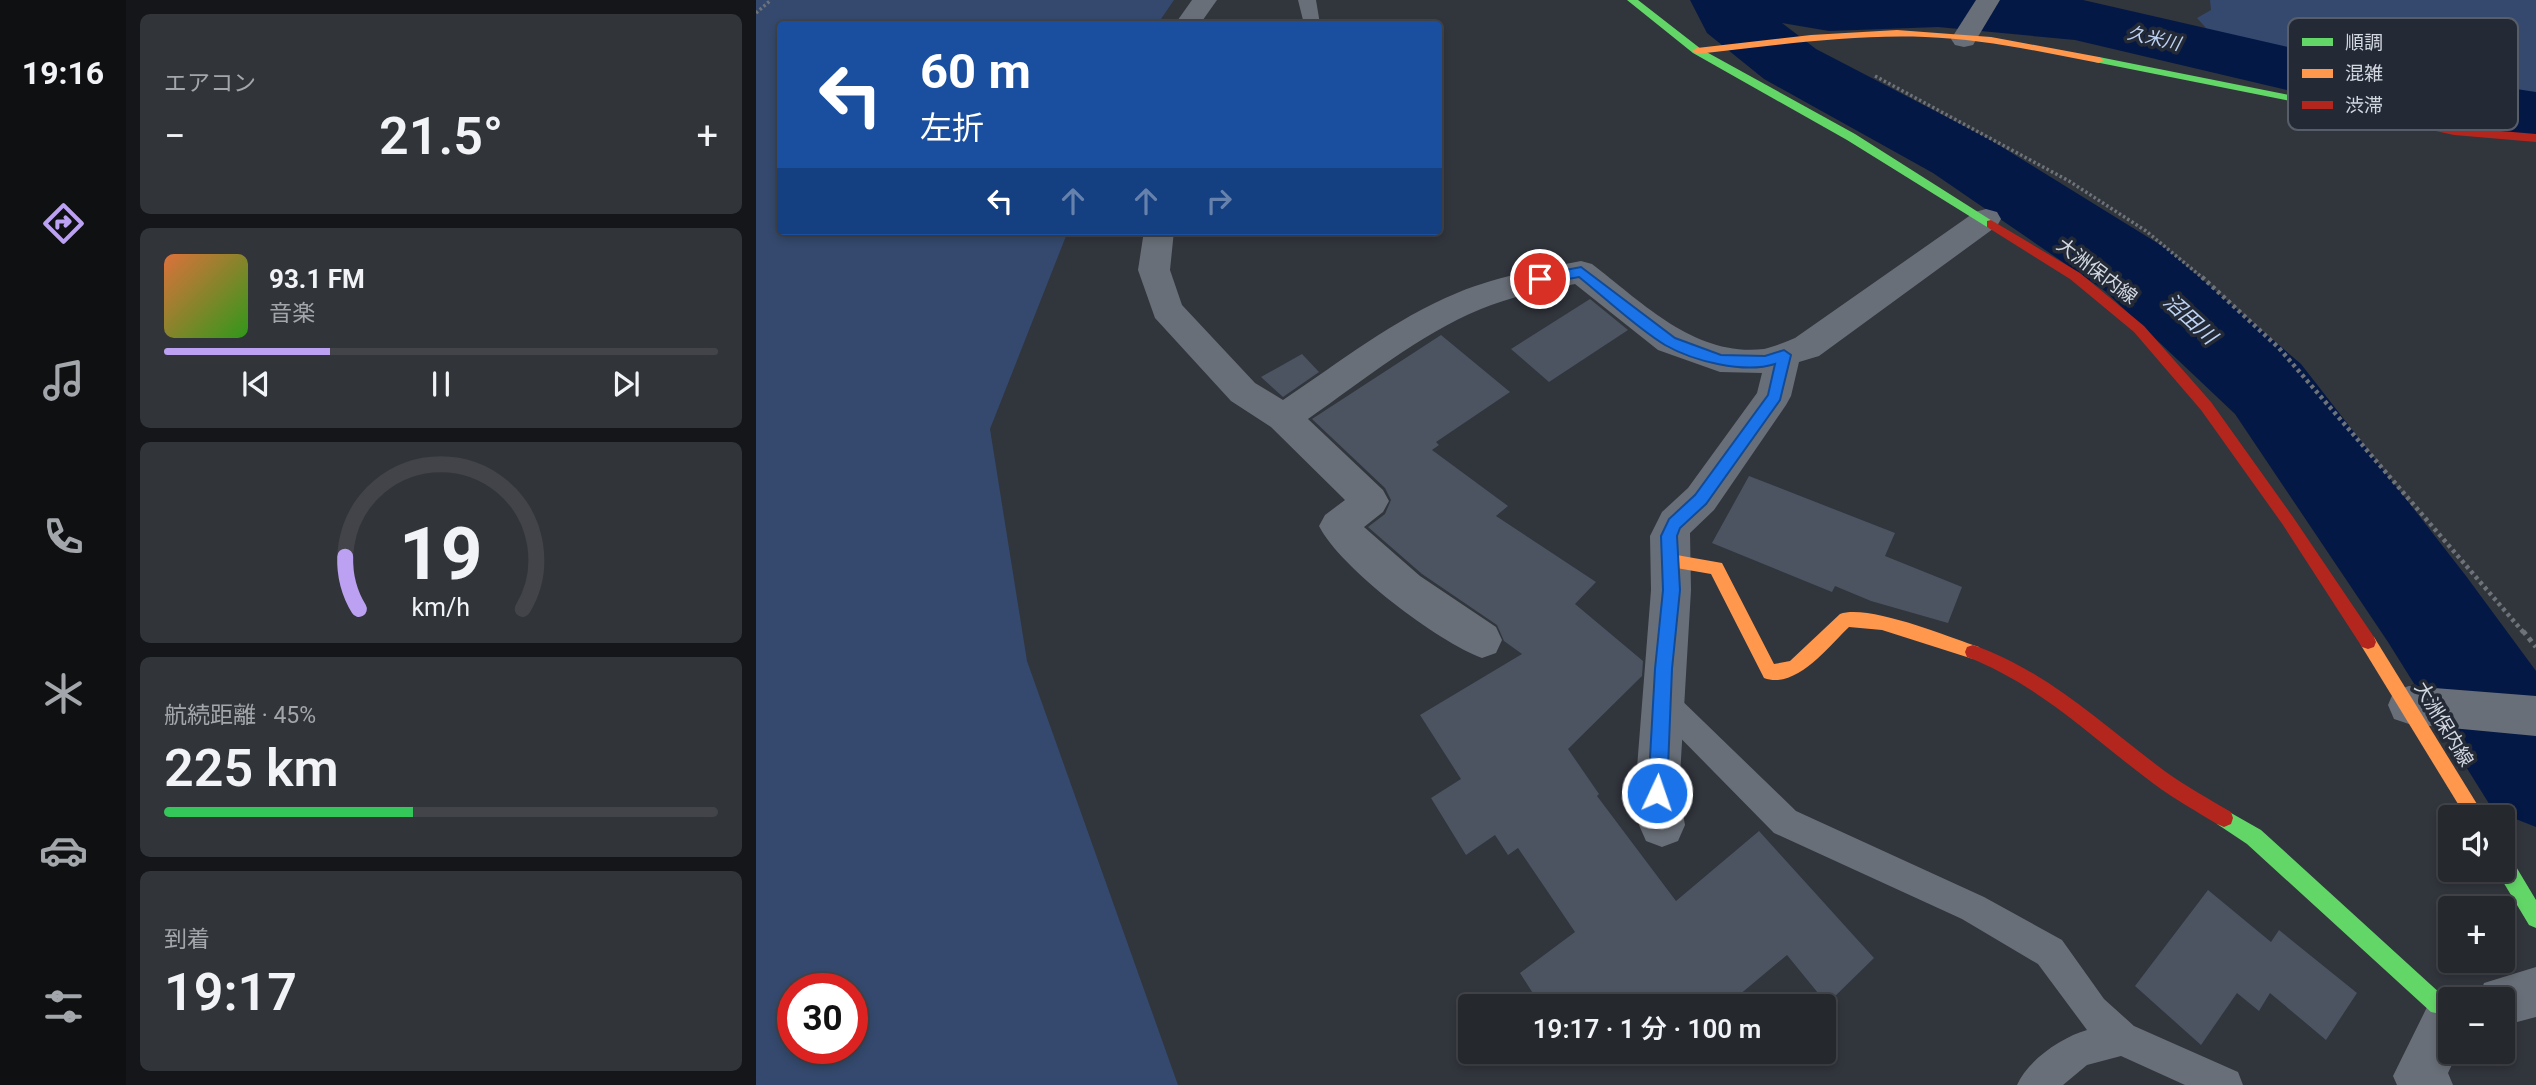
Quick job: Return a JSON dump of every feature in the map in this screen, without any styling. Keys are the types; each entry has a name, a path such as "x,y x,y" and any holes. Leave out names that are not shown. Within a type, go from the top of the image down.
{"street":[{"path":"1189,21 1205,0"},
{"name":"大洲保内線","path":"1632,0 1697,51 1852,137 2075,276 2138,329 2206,406 2428,708 2471,805"},
{"path":"1964,38 1988,0"},
{"path":"1697,51 1806,39 1925,34 2033,47 2288,98"},
{"path":"2449,130 2536,138"},
{"path":"1284,417 1417,328 1467,302 1540,279 1581,272 1670,341 1720,360 1766,361 1807,347 1986,219"},
{"path":"1158,235 1153,270 1167,310 1243,392 1284,417 1370,501 1338,526 1418,600 1482,640"},
{"path":"1662,825 1657,793 1671,590 1669,536 1675,523 1701,499 1774,396 1784,355"},
{"path":"1671,561 1716,568 1732,594 1750,640 1770,673 1795,668 1846,619 1882,623 1995,659 2089,718 2153,773 2254,837 2438,1005"},
{"path":"2428,708 2536,716"},
{"path":"2514,882 2536,918"},
{"path":"2515,998 2536,992"},
{"path":"2427,1085 2419,1076 2438,1039"}],"lane":[{"path":"1307,0 1311,21"},
{"path":"1662,700 1785,822 1973,908 2050,952 2092,1011 2122,1038 2225,1085"},
{"path":"2035,1085 2078,1051 2122,1038"}],"path":[{"path":"756,13 771,0"},
{"path":"1839,38 1856,62 1881,80 2069,181 2146,231 2219,291 2279,348 2536,647"}],"shaded area":[{"path":"756,0 1174,0 1161,19 1156,21 777,21 777,235 1066,235 990,429 1027,661 1178,1085 756,1085"},
{"path":"2210,0 2536,0 2536,106 2518,105 2518,18 2288,18 2288,51 2270,45 2214,37 2197,18 2211,10"}],"building":[{"path":"1590,299 1628,330 1549,382 1511,349"},
{"path":"1441,335 1510,392 1436,442 1439,445 1432,450 1508,506 1496,516 1596,582 1575,604 1643,661 1642,676 1568,749 1599,794 1597,796 1676,901 1759,831 1874,958 1836,995 1819,994 1787,955 1740,994 1533,994 1520,973 1575,932 1518,848 1508,855 1495,835 1466,855 1431,798 1461,779 1420,715 1522,654 1504,641 1497,625 1422,574 1368,527 1385,514 1391,500 1385,488 1312,419"},
{"path":"1302,354 1319,372 1283,397 1261,377"},
{"path":"1749,476 1895,533 1885,556 1962,587 1948,623 1871,601 1835,586 1832,592 1712,543"},
{"path":"2208,890 2271,942 2279,930 2357,993 2326,1040 2270,993 2259,1011 2237,993 2201,1045 2135,986"}],"waterway":[{"name":"沼田川","path":"1724,0 1732,18 1790,64 1961,156 2136,270 2268,389 2427,609 2536,770"},
{"name":"久米川","path":"1768,0 1829,10 1938,6 2075,19 2288,69"},
{"name":"久米川","path":"2518,112 2536,115"}],"traffic: fast":[{"path":"1632,0 1697,51 1851,137 1991,224"},
{"path":"2099,60 2288,98"},
{"path":"2224,818 2254,837 2438,1005"},
{"path":"2514,882 2536,918"}],"traffic: slow":[{"path":"1697,51 1840,36 1925,34 1991,40 2099,60"},
{"path":"1671,561 1716,568 1770,673 1795,668 1846,619 1882,623 1973,652"},
{"path":"2368,642 2469,805"}],"traffic: jam":[{"path":"2449,130 2536,138"},
{"path":"1991,224 2075,276 2139,329 2206,406 2288,521 2368,642"},
{"path":"1973,652 1998,661 2045,688 2089,720 2159,778 2224,818"}],"route":[{"path":"1540,279 1581,272 1670,341 1720,360 1766,361 1784,355 1774,396 1701,499 1675,523 1669,536 1671,590 1657,793"}]}
